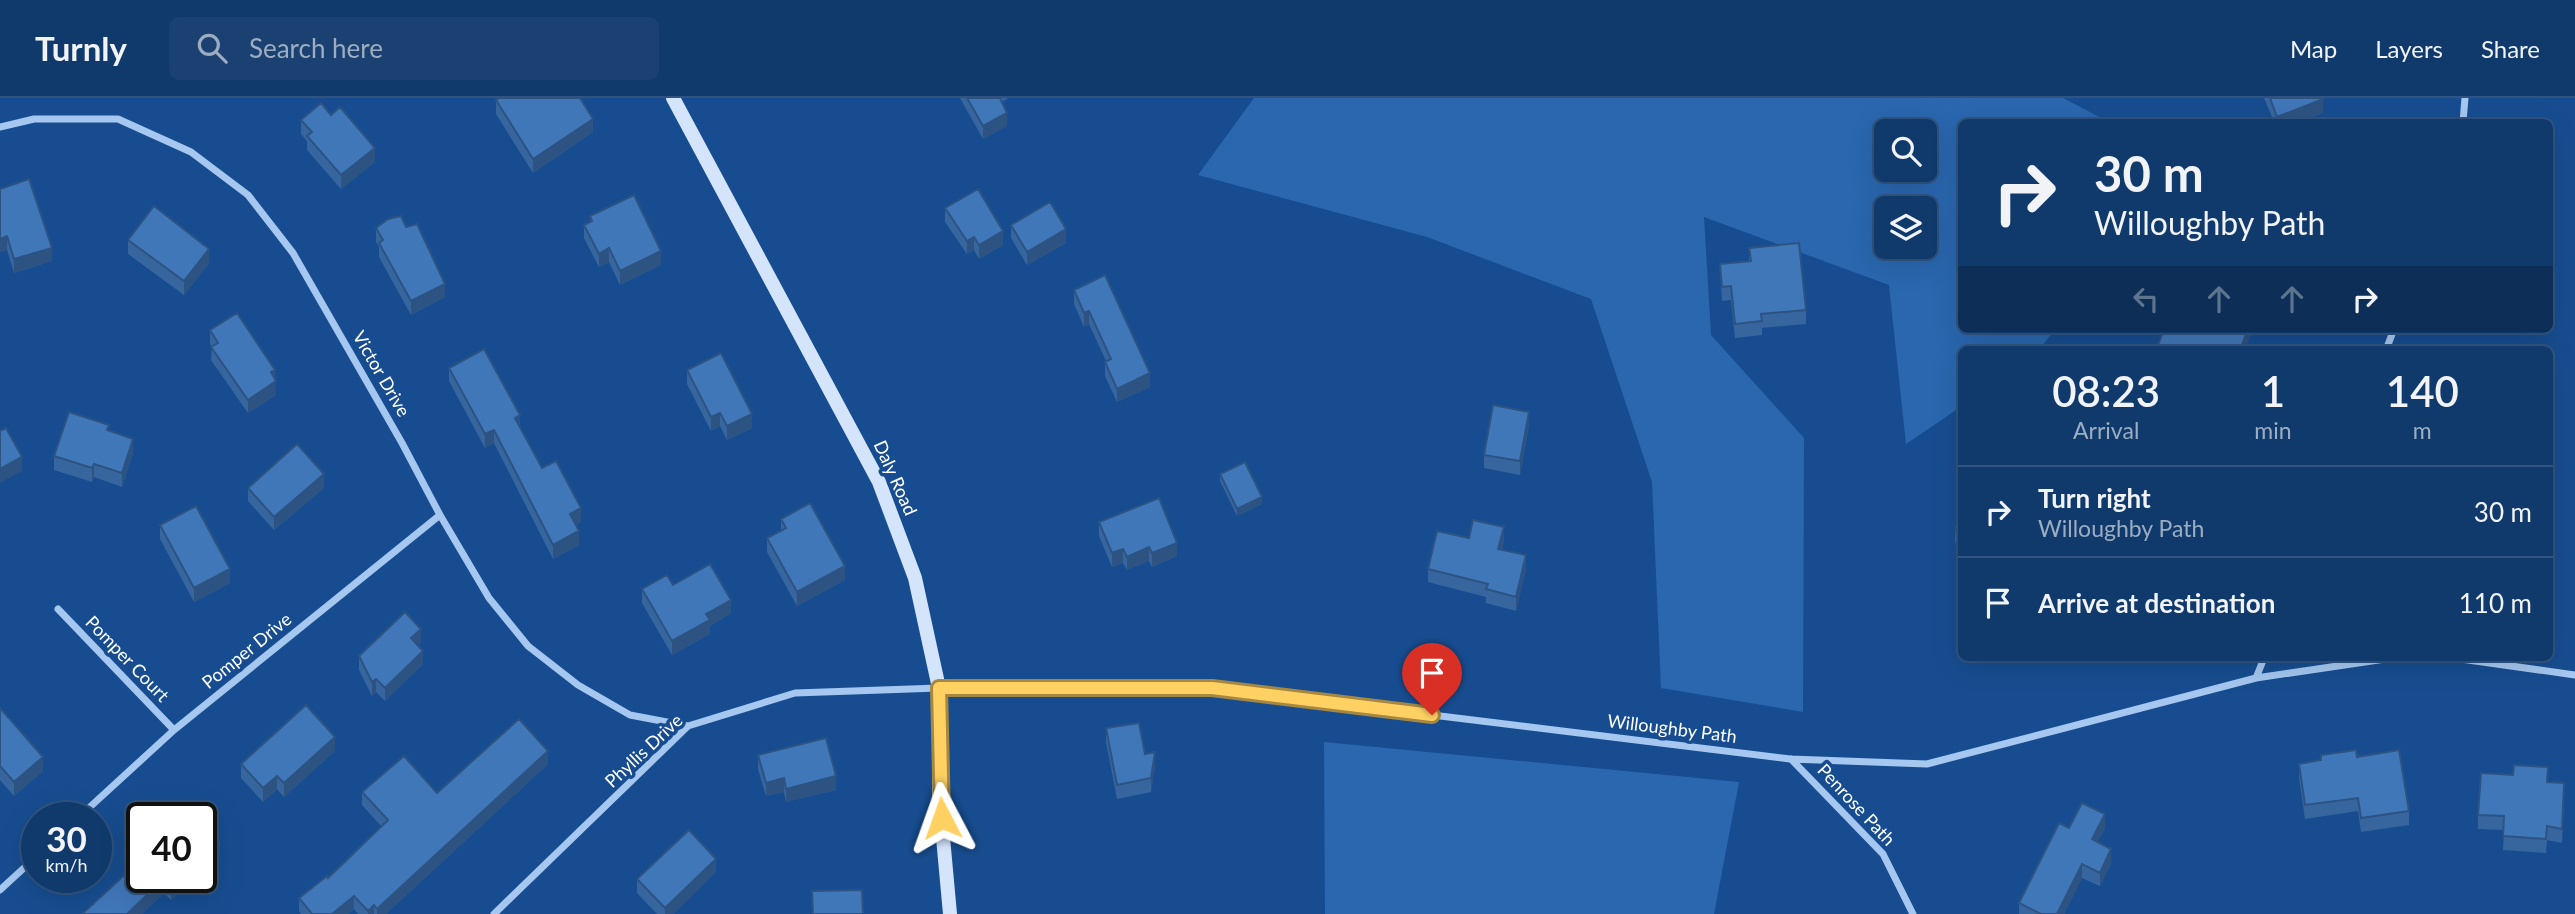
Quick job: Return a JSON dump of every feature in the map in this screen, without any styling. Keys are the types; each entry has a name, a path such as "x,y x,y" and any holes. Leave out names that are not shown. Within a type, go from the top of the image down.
{"street":[{"name":"Daly Road","path":"673,98 879,482 915,578 939,688 939,794 950,914"},
{"path":"2463,119 2465,98"},
{"name":"Victor Drive","path":"0,127 34,119 118,119 191,152 248,195 293,253 489,598 528,646 578,685 630,715 688,726"},
{"name":"Pomper Drive","path":"95,802 174,730 440,515"},
{"name":"Pomper Court","path":"58,609 174,730"},
{"path":"2256,678 2263,661"},
{"name":"Willoughby Path","path":"939,688 1212,688 1790,759 1927,764 2256,678 2372,661"},
{"path":"2474,661 2575,676"},
{"name":"Phyllis Drive","path":"494,914 688,726 795,693 939,688"},
{"name":"Penrose Path","path":"1790,759 1883,854 1913,914"},
{"path":"0,890 21,871"}],"shaded area":[{"path":"1254,98 2063,98 2103,119 1958,119 1958,333 2052,333 2042,346 1958,346 1958,409 1906,444 1889,285 1704,217 1711,335 1804,438 1803,712 1661,688 1652,482 1591,299 1427,237 1198,175"},
{"path":"1324,742 1739,782 1714,914 1325,914"}],"building":[{"path":"580,98 593,119 533,159 496,100"},
{"path":"967,98 1000,98 1007,113 983,126"},
{"path":"2270,98 2322,98 2323,99 2277,117"},
{"path":"321,103 331,115 340,107 375,148 341,175 307,136 312,132 301,120"},
{"path":"29,179 52,248 14,259 7,236 0,239 0,189"},
{"path":"978,189 1003,231 979,245 974,237 967,241 945,208"},
{"path":"634,195 661,251 620,271 609,248 599,254 584,225 592,221 590,216"},
{"path":"1050,202 1066,229 1027,252 1011,225"},
{"path":"154,206 209,249 184,281 128,240"},
{"path":"401,216 406,227 417,224 445,284 411,301 379,243 383,240 376,228 388,219"},
{"path":"1799,243 1806,310 1761,314 1762,321 1735,324 1731,286 1722,287 1720,264 1751,261 1749,248"},
{"path":"1105,275 1150,373 1117,389 1105,362 1111,359 1089,311 1084,313 1074,290"},
{"path":"237,313 275,370 271,372 276,381 248,400 211,347 218,343 210,330"},
{"path":"2162,333 2246,333 2242,346 2158,346"},
{"path":"484,349 520,415 515,418 542,468 556,461 581,508 570,514 579,531 553,545 494,430 485,434 449,368"},
{"path":"721,353 752,414 727,426 720,413 711,417 687,370"},
{"path":"1493,405 1529,412 1520,461 1484,455"},
{"path":"69,412 109,425 107,430 133,439 122,473 94,464 92,468 54,456"},
{"path":"6,428 22,457 0,469 0,431"},
{"path":"297,444 324,474 274,517 248,488"},
{"path":"1245,462 1262,497 1237,509 1220,474"},
{"path":"1159,498 1177,543 1152,553 1149,547 1127,557 1123,549 1112,553 1099,522"},
{"path":"810,503 845,566 797,592 767,538 786,528 781,519"},
{"path":"196,506 230,569 194,588 160,525"},
{"path":"1473,520 1504,527 1498,549 1526,555 1516,597 1486,589 1488,584 1428,569 1437,531 1469,538"},
{"path":"710,564 731,600 706,614 710,620 672,641 642,589 667,575 673,585"},
{"path":"405,612 421,629 411,638 423,651 385,688 376,679 372,682 359,656"},
{"path":"306,705 335,737 284,783 277,776 263,788 241,764"},
{"path":"0,708 43,757 14,782 0,766"},
{"path":"519,719 548,751 377,909 374,905 368,911 354,896 332,914 312,914 299,898 327,876 328,878 388,820 362,792 404,756 437,793"},
{"path":"1139,723 1145,754 1155,752 1151,778 1117,785 1106,728"},
{"path":"826,738 836,776 786,789 784,778 766,783 758,755"},
{"path":"2356,750 2357,757 2399,750 2409,811 2361,818 2358,798 2305,805 2299,764 2321,760 2321,755"},
{"path":"2514,765 2548,767 2547,782 2564,783 2562,829 2547,826 2546,839 2503,836 2504,816 2478,815 2481,773 2513,775"},
{"path":"2082,803 2105,814 2092,839 2111,849 2100,873 2082,864 2057,914 2041,914 2019,903 2059,823 2069,828"},
{"path":"689,830 716,859 665,908 637,879"},
{"path":"126,874 126,893 149,893 127,914 82,914 105,893 112,893 112,886"},
{"path":"862,890 863,914 813,914 812,891"}],"route":[{"path":"942,818 939,794 939,688 1212,688 1432,715"}]}
